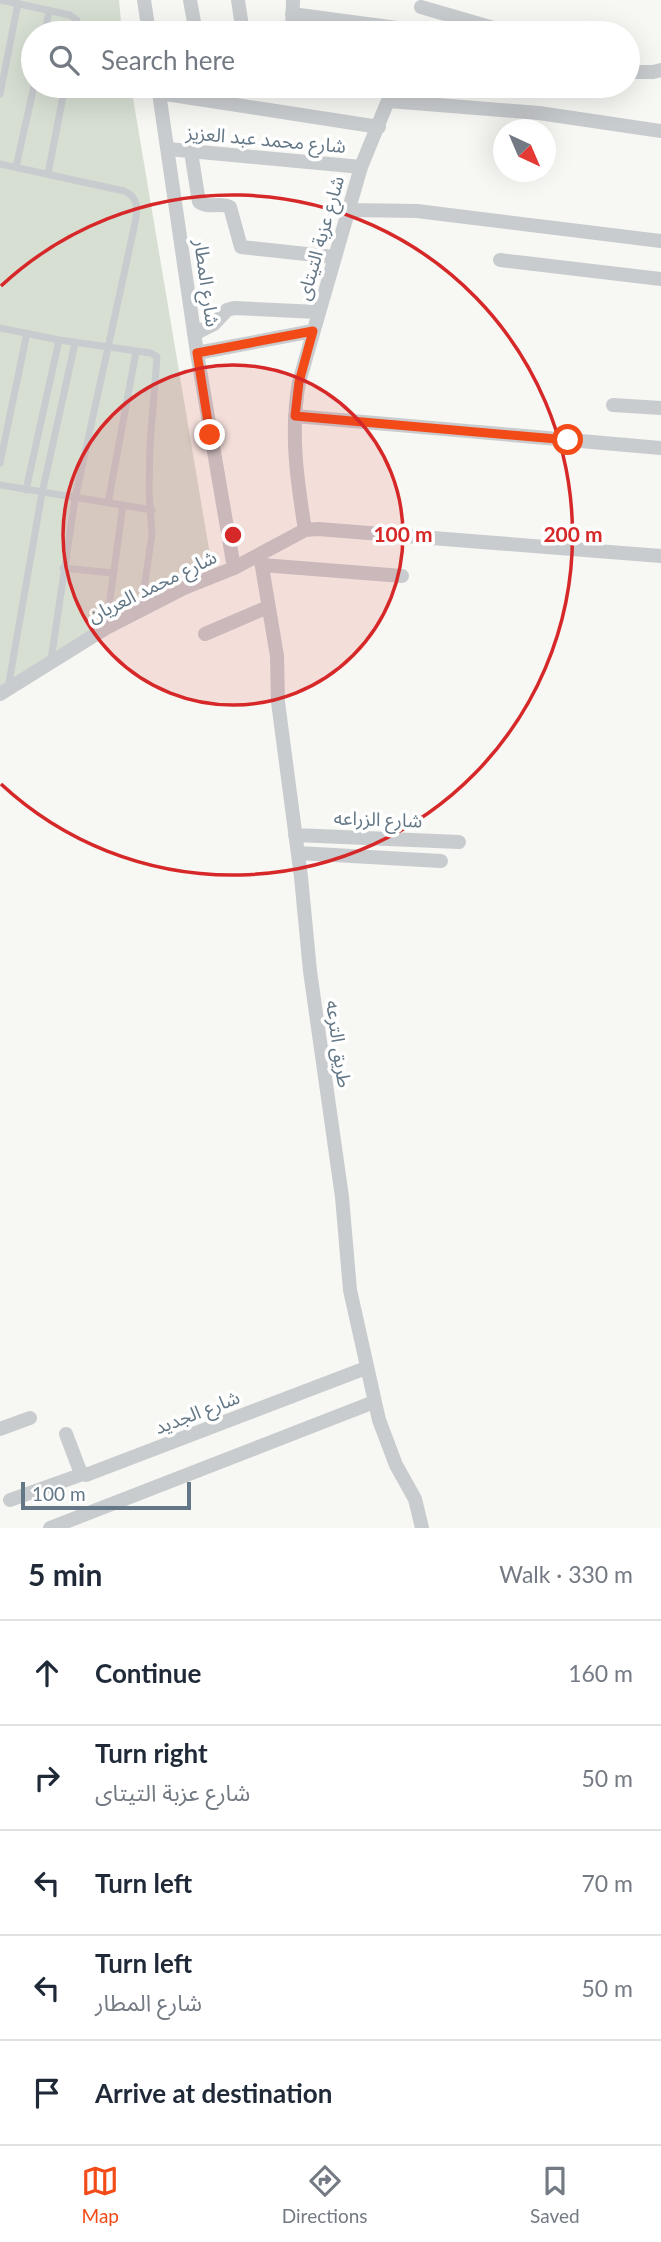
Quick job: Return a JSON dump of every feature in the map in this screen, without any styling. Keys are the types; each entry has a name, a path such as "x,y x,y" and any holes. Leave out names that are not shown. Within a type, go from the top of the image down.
{"street":[{"path":"144,0 147,21"},
{"path":"190,0 194,21"},
{"path":"238,0 241,21"},
{"path":"416,21 423,3 476,21"},
{"path":"293,7 360,21"},
{"path":"640,72 661,70"},
{"name":"شارع المطار","path":"160,98 194,334 234,568"},
{"path":"211,98 379,127"},
{"name":"شارع عزبة التيتاى","path":"305,530 294,456 299,382 361,167 391,98"},
{"path":"390,101 539,113 661,131"},
{"name":"شارع محمد عبد العزيز","path":"168,149 361,167"},
{"path":"191,152 199,202 204,206 230,207 241,247 334,257"},
{"path":"349,210 417,211 661,241"},
{"path":"500,260 661,279"},
{"path":"194,334 214,324 227,310 234,308 318,312"},
{"path":"197,353 313,331"},
{"path":"613,405 661,408"},
{"path":"295,416 661,448"},
{"path":"305,530 661,556"},
{"name":"شارع محمد العريان","path":"4,691 106,628 184,588 261,560 305,530"},
{"path":"261,560 402,576"},
{"name":"طريق الترعه","path":"261,560 277,656 278,702 310,971 342,1197 350,1290 379,1420 396,1465 415,1499 422,1528"},
{"path":"205,634 268,607"},
{"name":"شارع الزراعه","path":"295,835 459,842"},
{"path":"298,853 441,861"},
{"name":"شارع الجديد","path":"83,1474 90,1474 366,1368"},
{"path":"50,1528 374,1402"},
{"path":"0,1429 30,1418"},
{"path":"10,1500 83,1474 66,1434"}],"lane":[{"path":"1,0 74,16 76,21"},
{"path":"0,94 18,4"},
{"path":"47,21 49,10"},
{"path":"16,167 31,98"},
{"path":"47,174 63,98"},
{"path":"0,164 124,191 135,197 137,203 135,228 75,499 51,661"},
{"path":"0,328 75,343 151,353 157,357 150,445 152,534 141,610"},
{"path":"0,463 27,333"},
{"path":"26,490 59,340"},
{"path":"4,691 42,493 75,343"},
{"path":"108,503 136,352"},
{"path":"0,485 152,510"},
{"path":"106,628 123,505"},
{"path":"63,568 113,573"}],"shaded area":[{"path":"0,0 119,0 121,21 21,21 21,98 133,98 211,561 0,686"}],"route":[{"path":"210,435 197,353 313,331 299,382 295,416 568,440"}]}
